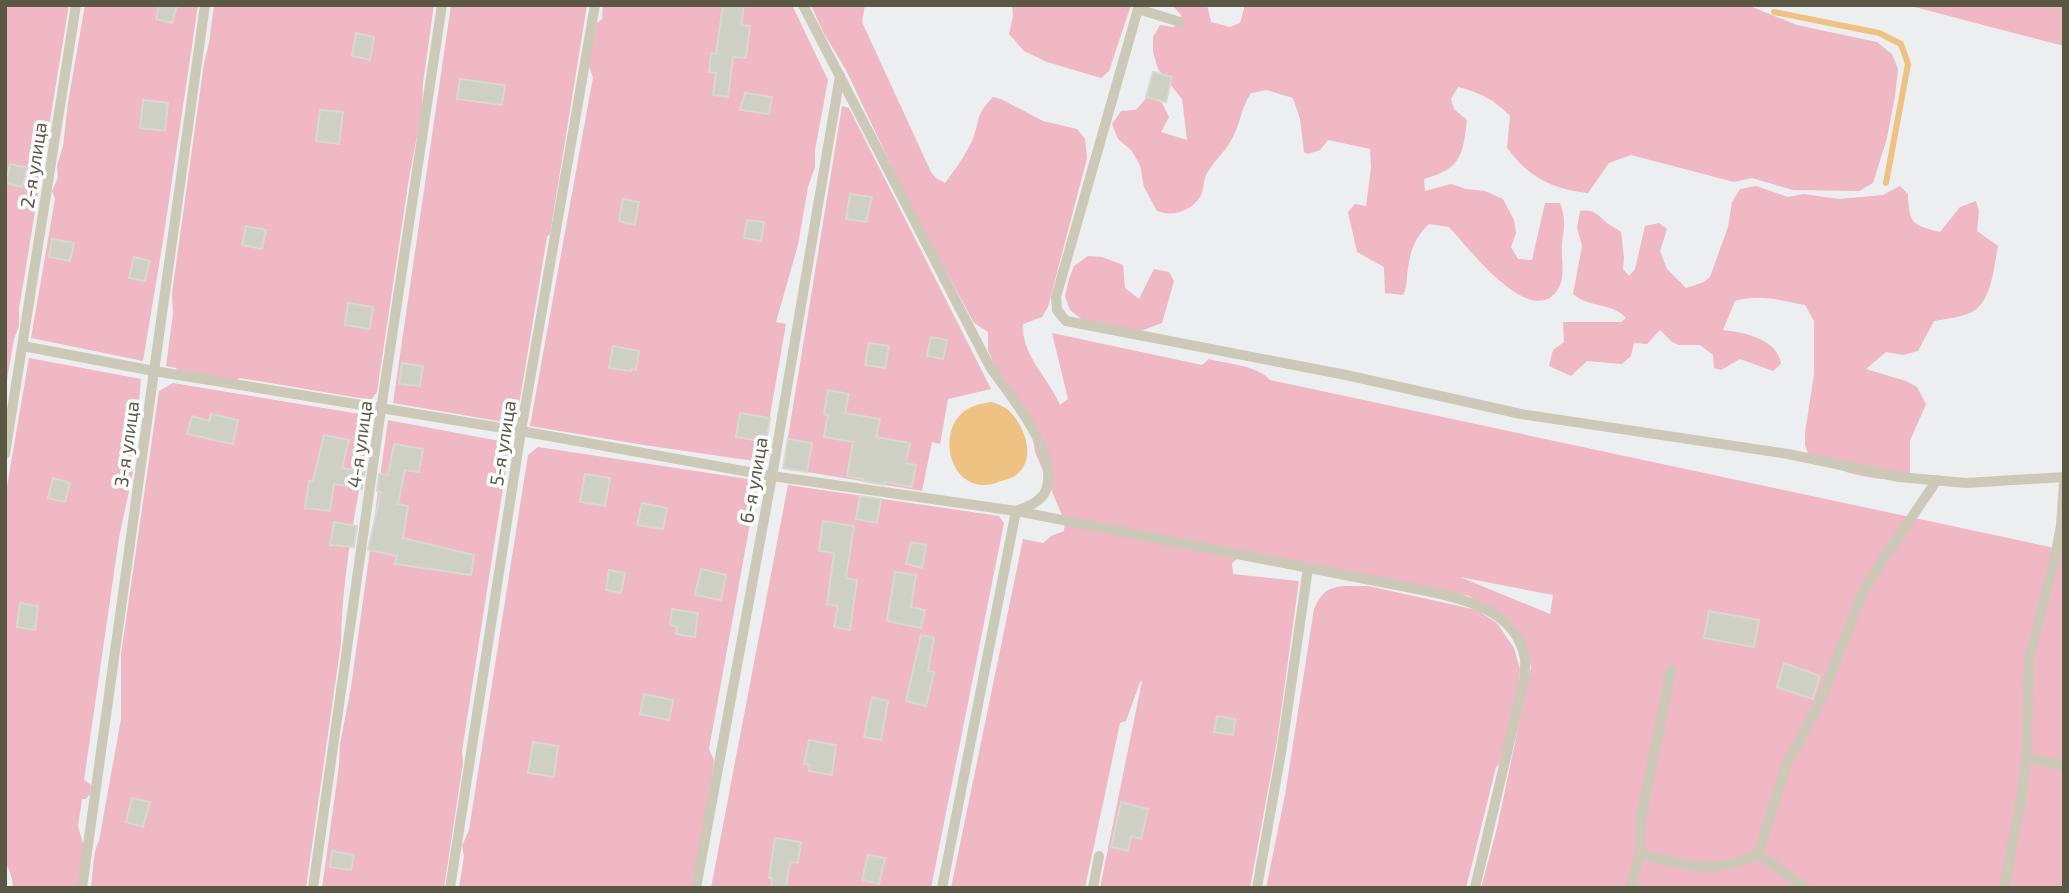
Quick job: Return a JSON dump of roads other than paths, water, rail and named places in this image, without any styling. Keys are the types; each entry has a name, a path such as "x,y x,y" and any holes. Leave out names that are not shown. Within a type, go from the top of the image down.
{"lane":[{"name":"2-я улица","path":"5,454 76,5"},
{"name":"3-я улица","path":"82,888 205,5"},
{"name":"4-я улица","path":"313,888 442,5"},
{"name":"5-я улица","path":"450,888 521,431 595,5"},
{"path":"803,5 990,367 1028,421 1049,465 1049,480 1043,496 1030,506 1016,511"},
{"path":"1180,22 1138,9 1056,297 1057,310 1066,321 1346,375 1521,414 1788,454 1899,477 1966,483 2064,480 2055,557 2029,659 2022,794 2004,888"},
{"name":"6-я улица","path":"696,888 772,476 840,76"},
{"path":"23,346 154,371 521,431 772,476 1016,511 1465,599 1497,616 1517,636 1525,659 1524,681 1475,888"},
{"path":"1640,853 1699,868 1740,864 1758,854 1786,765 1821,700 1862,593 1937,480"},
{"path":"942,888 1016,511"},
{"path":"1257,888 1283,747 1308,568"},
{"path":"1630,888 1640,853 1641,818 1671,670"},
{"path":"2026,757 2064,766"},
{"path":"1758,854 1806,888"},
{"path":"1093,888 1099,856"}],"waterway":[{"path":"1774,12 1879,33 1901,44 1908,64 1886,183"}]}
